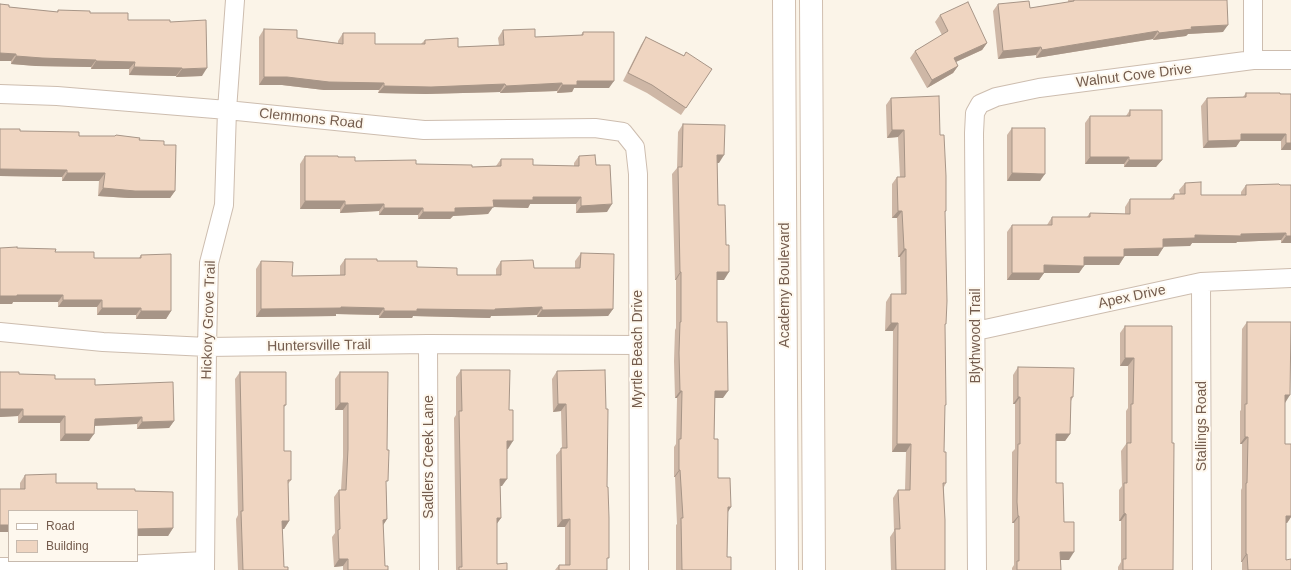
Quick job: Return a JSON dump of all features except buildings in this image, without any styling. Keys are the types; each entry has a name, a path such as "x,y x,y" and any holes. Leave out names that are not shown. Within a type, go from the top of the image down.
{"main road":[{"name":"Academy Boulevard","path":"784,0 787,570"},
{"name":"Academy Boulevard","path":"811,0 814,570"}],"street":[{"name":"Hickory Grove Trail","path":"205,566 209,262 224,205 227,110 235,0"},
{"path":"1253,0 1253,60"},
{"name":"Walnut Cove Drive","path":"980,104 996,96 1039,88 1253,60 1291,60"},
{"name":"Clemmons Road","path":"0,94 57,96 227,110 424,130 595,128 623,132"},
{"name":"Blythwood Trail","path":"977,570 974,133 975,113 980,104"},
{"name":"Myrtle Beach Drive","path":"623,132 635,147 638,174 639,570"},
{"name":"Apex Drive","path":"976,331 1201,282 1291,278"},
{"name":"Stallings Road","path":"1201,282 1202,570"},
{"name":"Huntersville Trail","path":"0,332 103,342 207,347 428,344 638,345"},
{"name":"Sadlers Creek Lane","path":"428,344 429,570"},
{"path":"0,566 205,566"}]}
